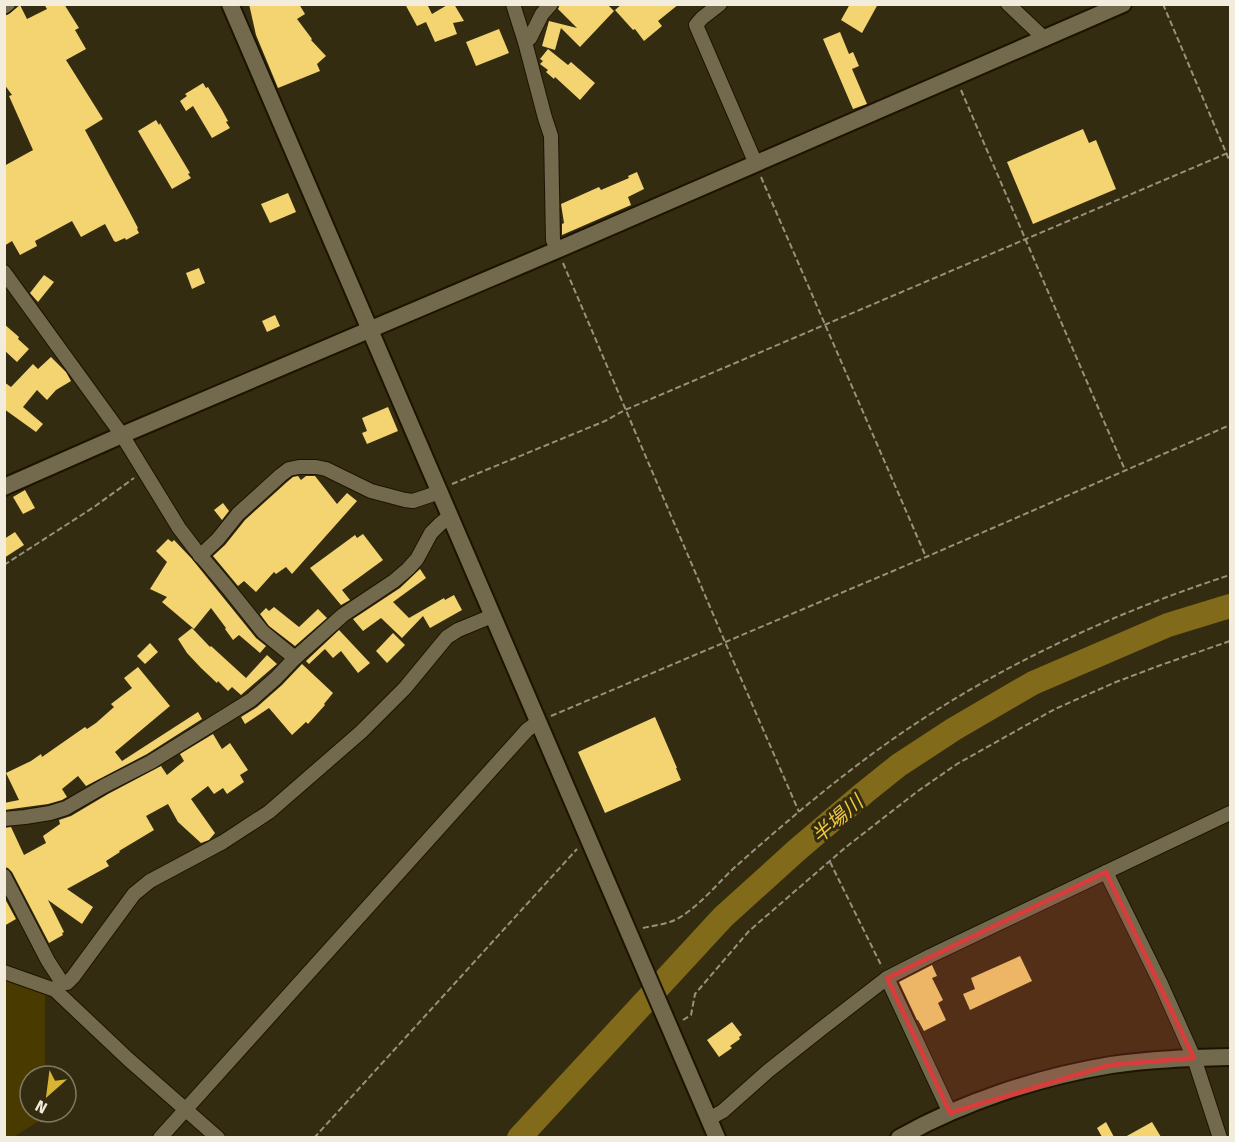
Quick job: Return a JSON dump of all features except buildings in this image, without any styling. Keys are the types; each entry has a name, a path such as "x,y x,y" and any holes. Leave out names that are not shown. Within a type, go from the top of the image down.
{"street":[{"path":"230,4 717,1137"},
{"path":"513,4 551,136 554,240 557,250"},
{"path":"525,42 530,38 542,14 551,4"},
{"path":"720,4 696,25 756,164"},
{"path":"1008,4 1045,39"},
{"path":"4,487 1124,4"},
{"path":"4,272 122,435 179,528 200,556 263,632 295,658"},
{"path":"200,556 218,539 238,513 289,469 316,467 326,469 372,491 405,500 413,501 440,492"},
{"path":"4,819 25,818 66,808 151,762 251,700 343,615 408,569 417,559 431,533 450,516"},
{"path":"58,986 74,977 134,894 150,881 223,842 269,812 361,732 405,688 447,637 492,616"},
{"path":"160,1137 527,730 538,722"},
{"path":"709,1119 723,1111 795,1050 887,978 1230,813"},
{"path":"1106,872 1161,984 1194,1058 1220,1137"},
{"path":"4,876 59,978 58,986"},
{"path":"4,972 58,986 128,1059 218,1137"},
{"path":"887,978 950,1113"},
{"path":"899,1137 950,1113 1022,1086 1082,1071 1127,1063 1230,1057"}],"path":[{"path":"1163,4 1229,153 1230,162"},
{"path":"955,77 1125,470"},
{"path":"440,492 448,486 1229,153"},
{"path":"756,164 926,557"},
{"path":"557,250 799,812"},
{"path":"538,722 1230,425"},
{"path":"4,565 94,507 144,471"},
{"path":"629,933 681,917 799,812 867,757 920,721 1021,661 1082,631 1183,590 1230,575"},
{"path":"667,1022 689,1017 695,994 749,931 918,791 957,764 1055,710 1116,682 1230,641"},
{"path":"314,1137 576,850 590,842"},
{"path":"830,862 887,978"}],"highlighted area":[{"path":"1106,872 1194,1058 1110,1065 950,1113 887,978"}],"shaded area":[{"path":"4,978 45,991 45,1064 18,1064 18,1124 34,1124 12,1138 4,1137"}],"waterway":[{"name":"半場川","path":"519,1138 723,917 797,850 899,765 954,729 1033,683 1168,625 1230,606"}]}
